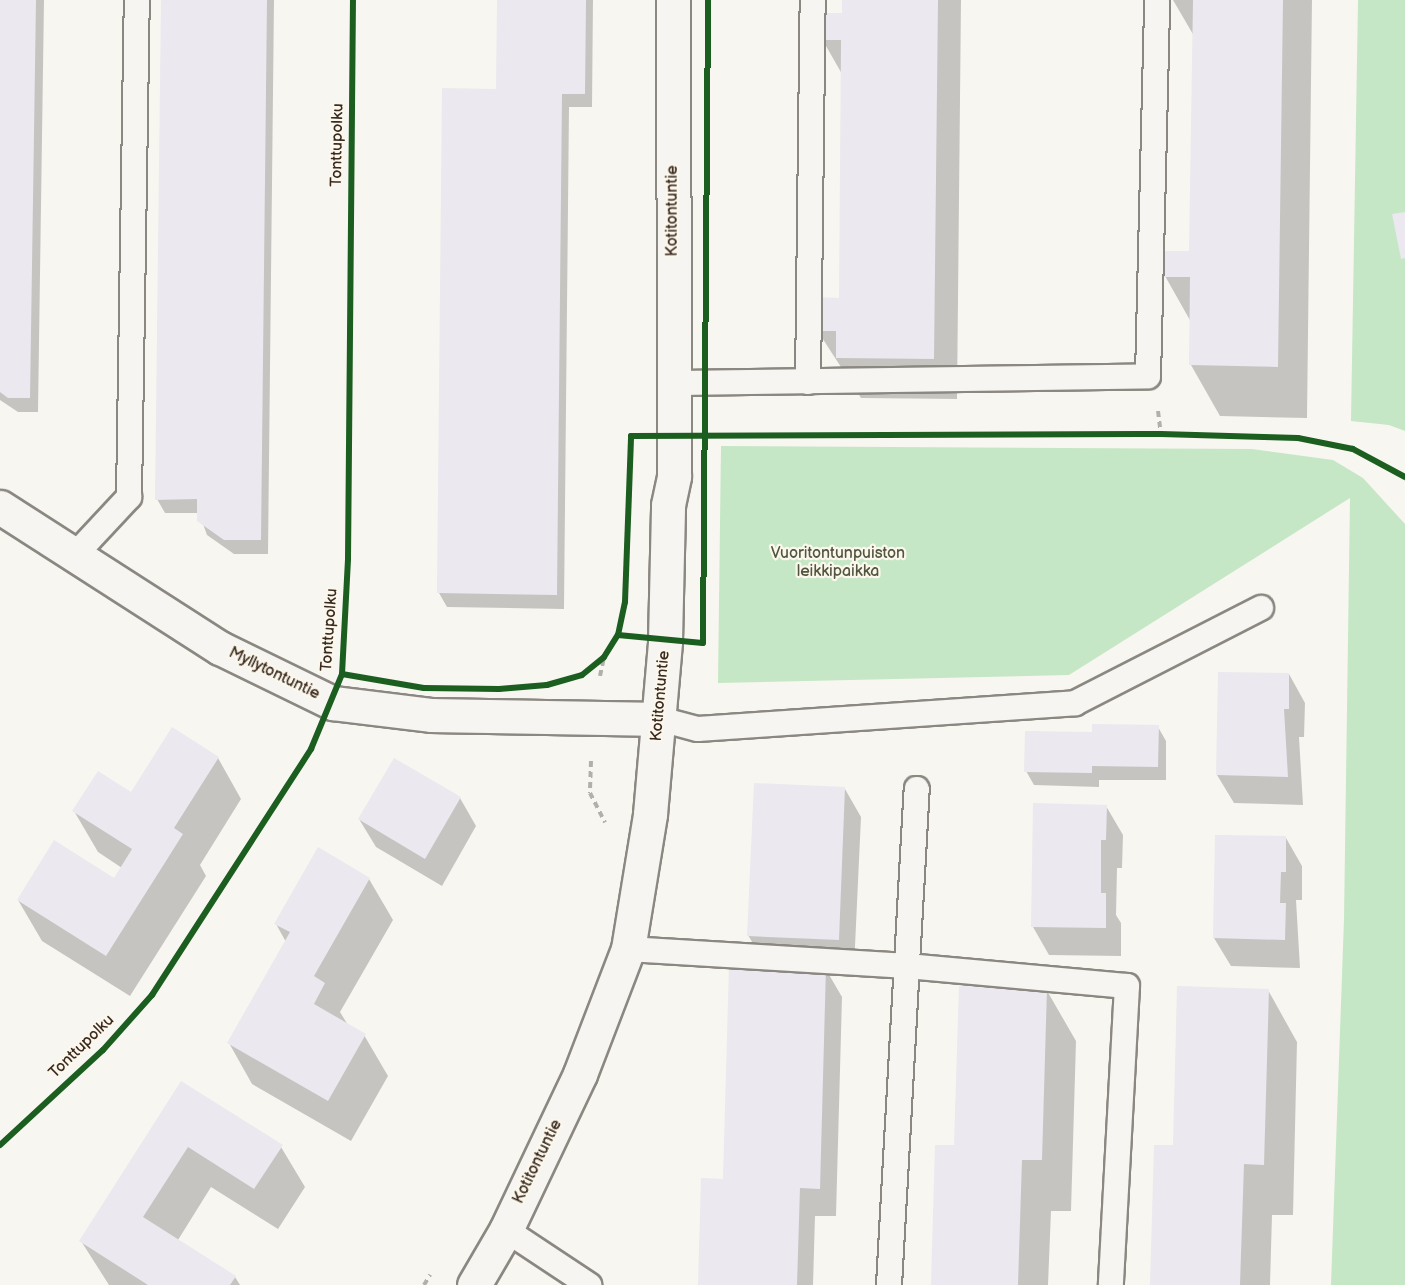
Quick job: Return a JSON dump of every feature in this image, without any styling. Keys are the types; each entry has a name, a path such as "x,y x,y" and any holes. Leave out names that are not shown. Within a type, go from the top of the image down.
{"street":[{"name":"Kotitontuntie","path":"474,1285 506,1230 580,1074 628,949 650,814 660,719 668,505 674,476 673,0"},
{"name":"Myllytontuntie","path":"0,507 220,648 333,703 432,715 660,719"}],"lane":[{"path":"74,556 129,497 137,0"},
{"path":"808,382 813,0"},
{"path":"673,383 1148,376 1156,0"},
{"path":"660,719 698,729 1075,703 1261,608"},
{"path":"889,1285 917,789"},
{"path":"628,949 907,966 1127,986 1111,1285"},
{"path":"506,1230 589,1285"}],"path":[{"path":"1149,434 1172,435"},
{"path":"590,669 609,650"},
{"path":"604,657 591,719 590,793 608,827"},
{"path":"424,1285 435,1265"}],"green space":[{"path":"1358,0 1405,0 1405,431 1389,425 1351,421"},
{"name":"Vuoritontunpuiston leikkipaikka","path":"721,446 1252,449 1333,460 1363,478 1405,524 1405,1285 1331,1285 1344,919 1350,498 1069,675 718,683"}],"building":[{"path":"0,0 36,0 30,398 8,398 0,392"},
{"path":"161,0 267,0 261,540 224,540 197,521 197,499 155,500"},
{"path":"497,0 586,0 585,94 562,94 557,595 437,593 442,88 496,89"},
{"path":"842,0 938,0 934,359 836,358 836,331 816,331 816,297 839,298 841,40 821,40 821,13 842,13"},
{"path":"1193,0 1283,0 1278,367 1189,365 1190,277 1163,277 1164,251 1189,251"},
{"path":"1405,212 1405,258 1401,259 1392,214"},
{"path":"1218,672 1289,673 1289,709 1284,709 1288,777 1216,775"},
{"path":"1092,724 1159,725 1158,767 1092,766 1092,773 1024,772 1025,731 1092,732"},
{"path":"172,727 219,757 174,828 183,834 106,956 17,900 54,840 114,878 132,849 72,811 98,771 131,792"},
{"path":"394,758 461,797 425,859 358,819"},
{"path":"754,783 845,787 839,940 747,936"},
{"path":"1033,803 1107,805 1106,840 1101,840 1101,893 1106,893 1106,928 1031,927"},
{"path":"1215,835 1286,836 1286,872 1281,872 1280,903 1286,903 1285,940 1213,938"},
{"path":"318,847 370,878 314,976 325,983 314,1004 366,1034 328,1101 227,1043 290,932 274,924"},
{"path":"729,965 826,967 820,1189 800,1188 797,1285 698,1285 701,1178 723,1179"},
{"path":"959,986 1047,988 1042,1160 1022,1160 1018,1285 931,1285 935,1145 954,1145"},
{"path":"1177,986 1269,989 1264,1165 1244,1164 1240,1285 1150,1285 1154,1145 1173,1145"},
{"path":"181,1081 283,1145 254,1189 188,1147 143,1217 236,1276 230,1285 148,1285 79,1241"}],"cycle path":[{"name":"Tonttupolku","path":"0,1145 103,1050 152,995 311,749 342,674 348,559 353,0"},
{"path":"618,635 703,643 708,0"},
{"name":"Tonttupolku","path":"342,674 424,688 499,689 547,685 582,675 604,657 618,635 625,602 631,436 1161,434 1298,438 1353,449 1405,477"}]}
